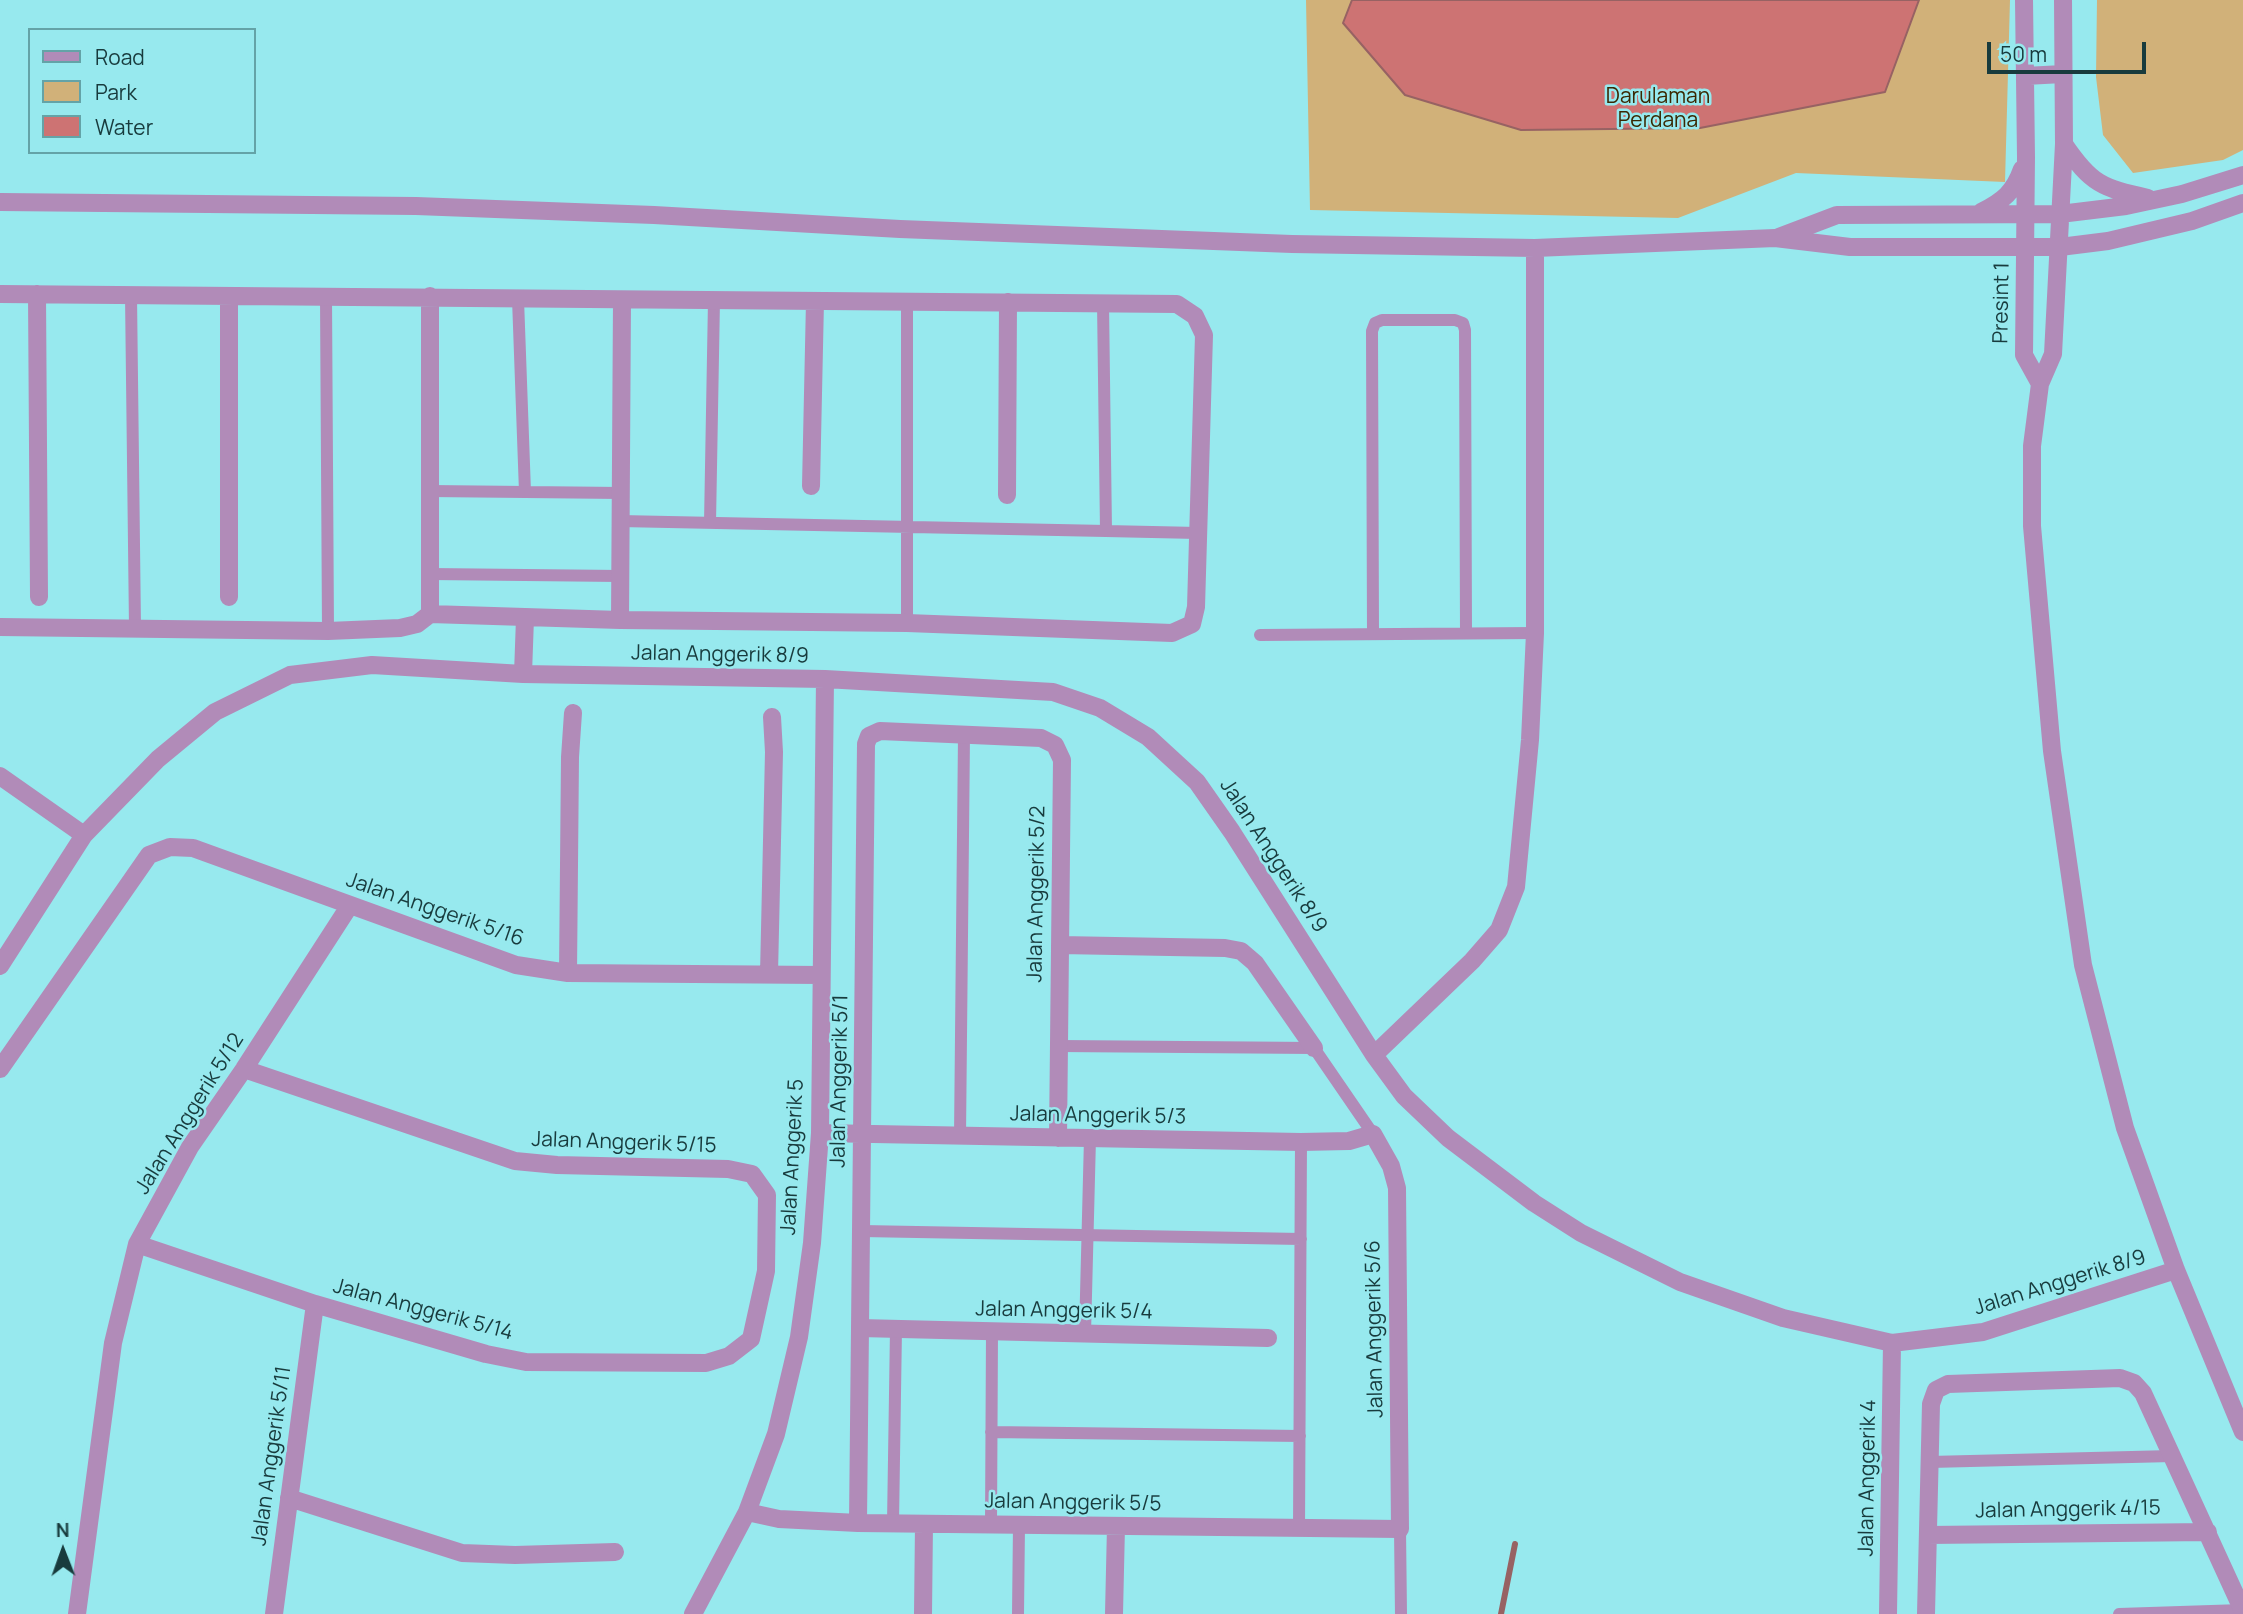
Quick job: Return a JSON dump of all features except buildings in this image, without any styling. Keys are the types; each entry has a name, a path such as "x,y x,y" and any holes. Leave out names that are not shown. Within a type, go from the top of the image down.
{"street":[{"name":"Presint 1","path":"2024,0 2024,355 2040,384"},
{"path":"2063,0 2064,144 2053,354 2040,384 2032,446 2032,526 2052,751 2083,965 2125,1128 2176,1270 2243,1432"},
{"path":"2025,76 2063,74"},
{"path":"2064,144 2091,178 2112,190 2157,200"},
{"path":"1975,215 2010,194 2018,181 2026,157"},
{"path":"1775,238 1837,215 2060,214 2157,200 2243,175"},
{"path":"0,202 416,206 1292,244 1535,248 1775,238 1850,247 2060,247 2120,239 2192,221 2243,204"},
{"path":"1374,1055 1472,961 1499,930 1516,887 1530,740 1535,633 1535,248"},
{"path":"0,294 1177,304 1195,316 1204,335 1196,607 1192,624 1172,633 906,623 620,620 430,614 417,624 400,628 328,631 0,627"},
{"path":"37,294 39,597"},
{"path":"229,296 229,597"},
{"path":"430,296 430,614"},
{"path":"620,620 622,300"},
{"path":"811,486 815,301"},
{"path":"1007,495 1008,302"},
{"path":"523,674 525,618"},
{"name":"Jalan Anggerik 8/9","path":"0,967 84,835 158,759 215,712 290,676 372,665 523,674 825,679 1053,692 1100,708 1147,737 1197,782 1232,832 1374,1055 1405,1096 1448,1138 1534,1203 1581,1233 1680,1282 1783,1318 1892,1343 1983,1332 2176,1270"},
{"name":"Jalan Anggerik 5","path":"694,1614 747,1512 776,1434 799,1337 812,1243 820,1133 825,679"},
{"path":"568,973 570,757 573,713"},
{"path":"769,974 774,765 772,717"},
{"name":"Jalan Anggerik 5/1","path":"858,1523 866,744 869,736 880,731 964,735"},
{"name":"Jalan Anggerik 5/2","path":"964,735 1041,738 1055,745 1062,760 1058,1138"},
{"path":"0,776 84,835"},
{"name":"Jalan Anggerik 5/16","path":"0,1069 149,855 170,847 193,848 516,965 568,973 820,975"},
{"name":"Jalan Anggerik 5/12","path":"77,1614 113,1343 137,1244 190,1147 350,905"},
{"path":"1060,945 1225,948 1241,951 1255,962 1314,1048"},
{"name":"Jalan Anggerik 5/15","path":"244,1069 514,1161 557,1165 728,1169 752,1174 767,1195 767,1220 766,1270 751,1339 729,1356 706,1363"},
{"name":"Jalan Anggerik 5/3","path":"820,1133 1301,1142 1349,1141 1373,1134"},
{"name":"Jalan Anggerik 5/6","path":"1373,1134 1391,1166 1396,1188 1400,1529"},
{"name":"Jalan Anggerik 5/14","path":"137,1244 315,1304 446,1344 526,1362 706,1363"},
{"name":"Jalan Anggerik 5/11","path":"274,1614 315,1304"},
{"name":"Jalan Anggerik 5/4","path":"860,1328 1268,1338"},
{"name":"Jalan Anggerik 4","path":"1888,1614 1892,1343"},
{"path":"1926,1614 1931,1404 1936,1390 1948,1384 2120,1378 2134,1383 2143,1393 2243,1610"},
{"path":"289,1498 462,1553 515,1555 615,1552"},
{"name":"Jalan Anggerik 5/5","path":"747,1512 779,1520 858,1523 1400,1529"},
{"path":"923,1614 924,1524"},
{"path":"1114,1614 1116,1526"},
{"name":"Jalan Anggerik 4/15","path":"1928,1535 2208,1532"}],"lane":[{"path":"131,295 135,628"},
{"path":"326,297 328,631"},
{"path":"518,299 525,492"},
{"path":"710,523 714,300"},
{"path":"1103,302 1106,531"},
{"path":"906,623 907,303"},
{"path":"1373,634 1373,331 1376,323 1382,320 1455,320 1463,323 1465,330 1466,634"},
{"path":"430,491 621,493"},
{"path":"620,521 1198,533"},
{"path":"430,573 620,576"},
{"path":"1260,635 1535,633"},
{"path":"960,1136 964,735"},
{"path":"1059,1046 1314,1048 1373,1134"},
{"path":"1085,1334 1090,1138"},
{"path":"1299,1528 1301,1142"},
{"path":"862,1231 1301,1239"},
{"path":"893,1523 896,1329"},
{"path":"990,1525 992,1332"},
{"path":"991,1432 1300,1436"},
{"path":"1930,1462 2172,1456"},
{"path":"1018,1614 1019,1525"},
{"path":"1400,1529 1401,1614"},
{"path":"2119,1614 2243,1610"}],"green space":[{"name":"Darulaman Perdana","path":"1306,0 2010,0 2005,182 1796,173 1678,218 1310,210"},
{"path":"2097,0 2243,0 2243,150 2223,160 2133,173 2103,135 2096,77"}],"water":[{"path":"1352,0 1919,0 1885,92 1700,128 1521,130 1405,95 1343,23"}],"waterway":[{"path":"1501,1614 1515,1544"}]}
